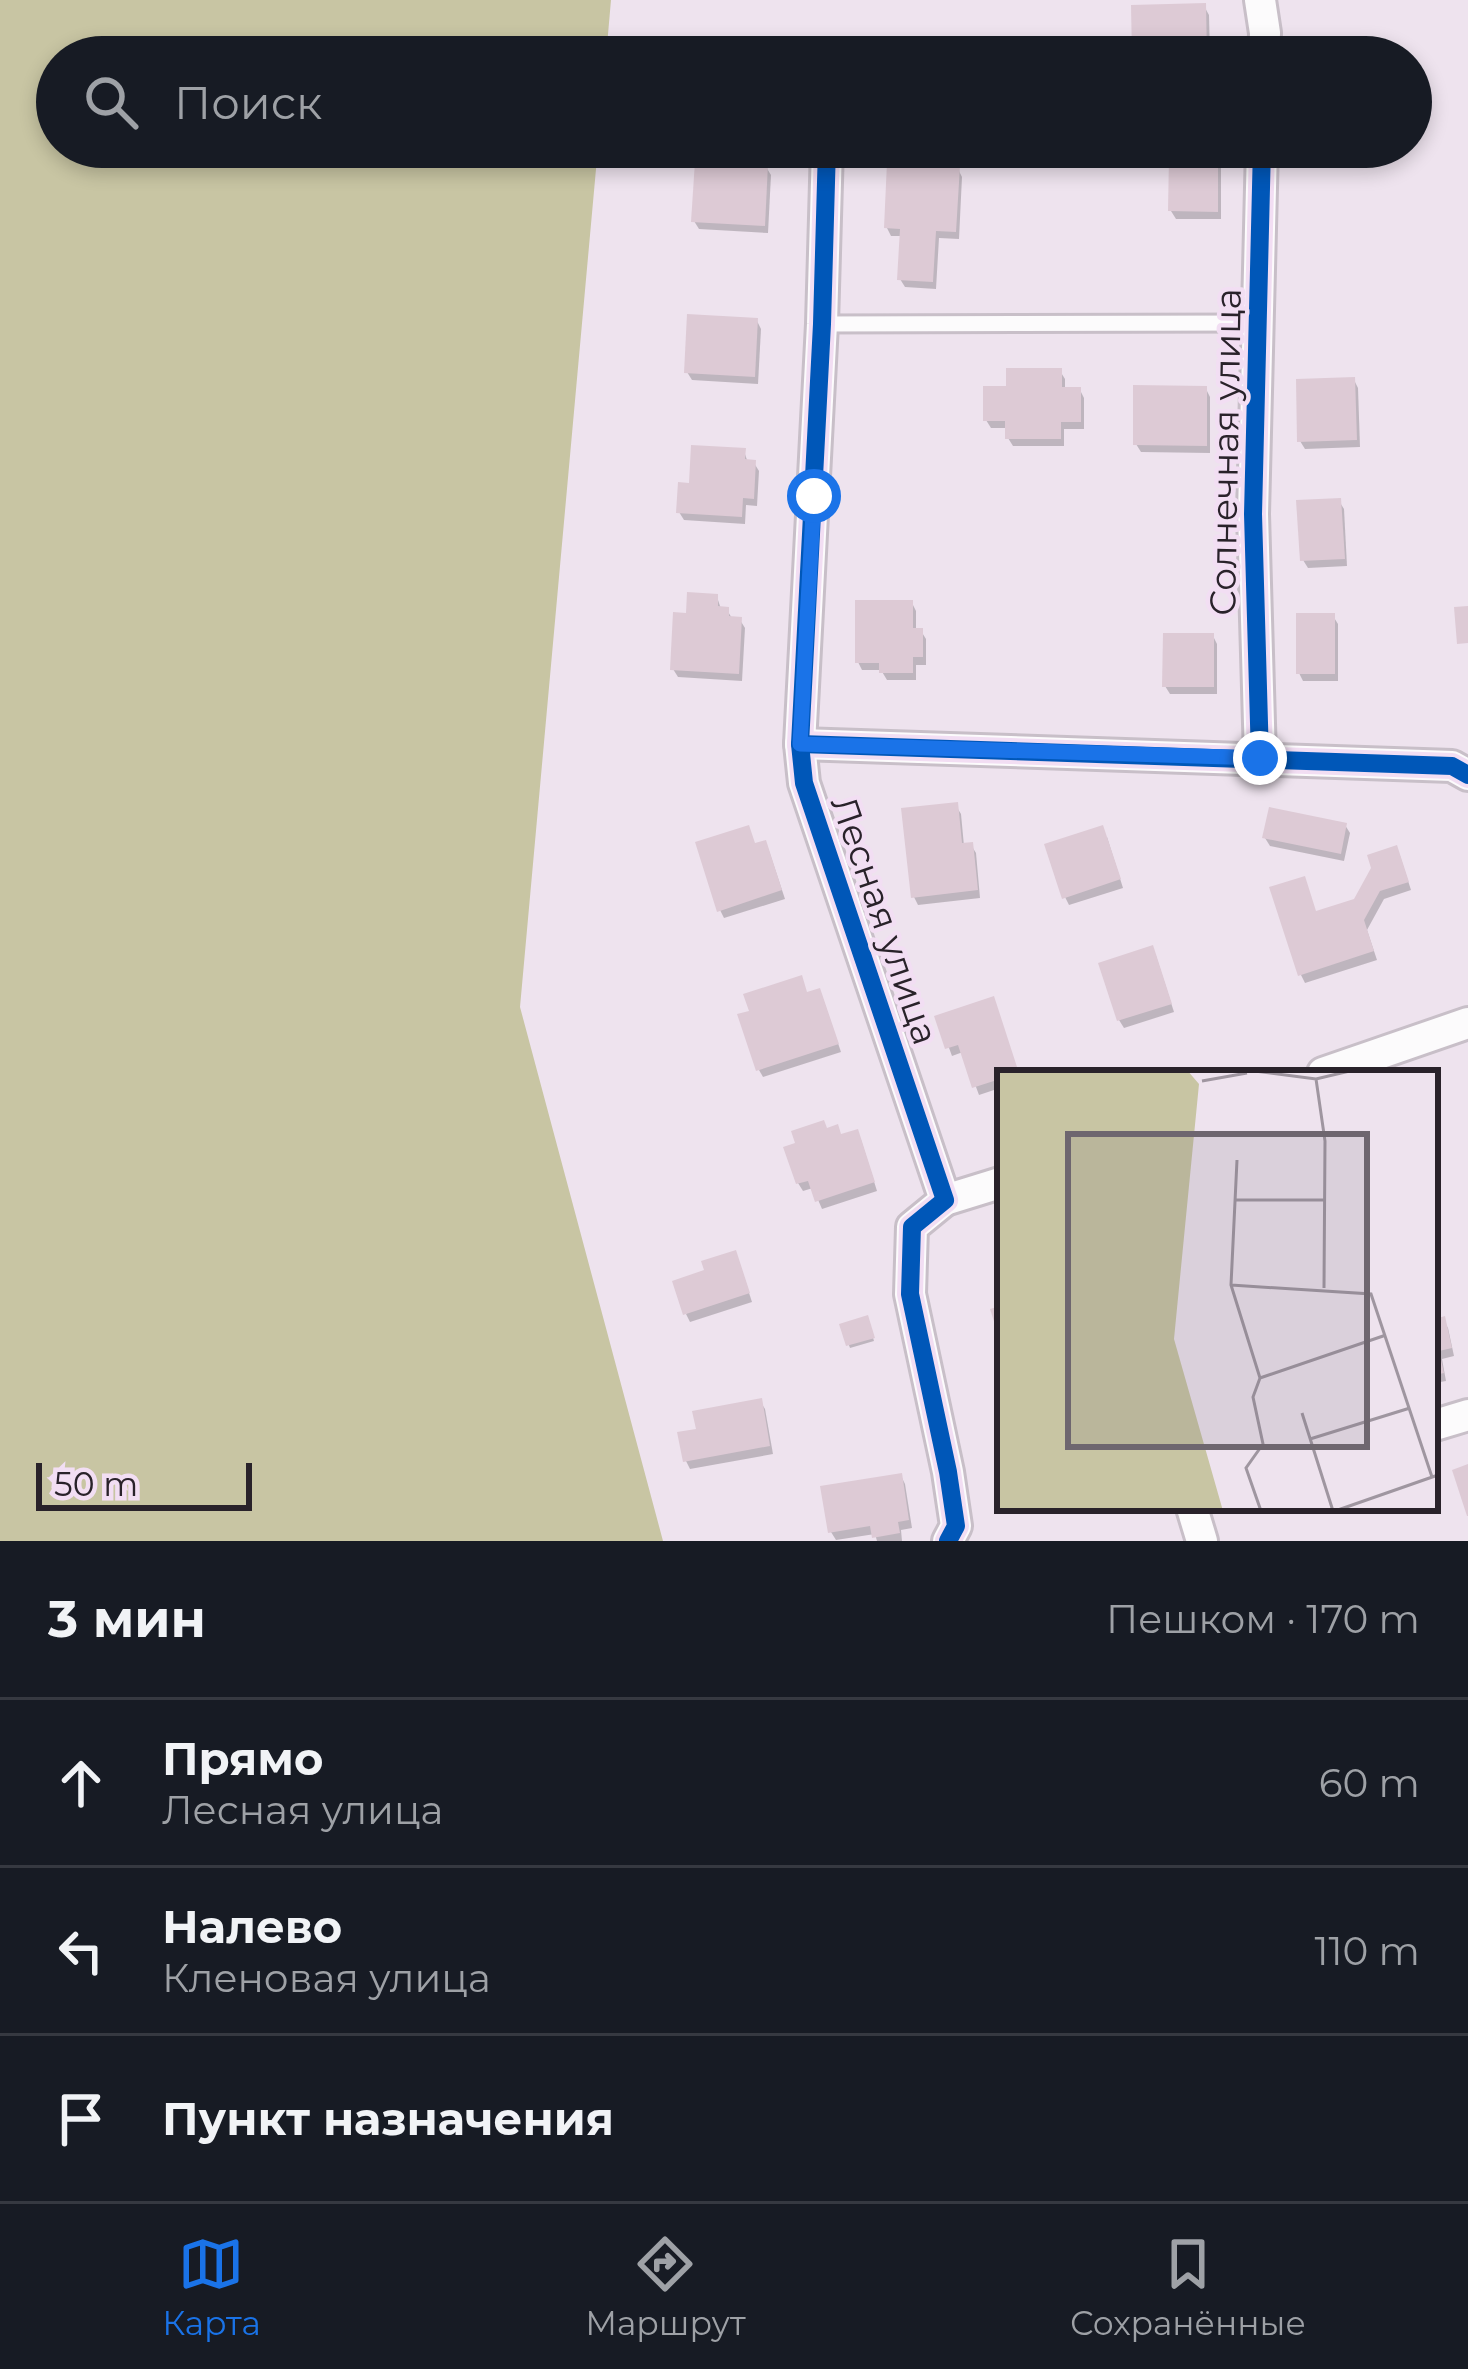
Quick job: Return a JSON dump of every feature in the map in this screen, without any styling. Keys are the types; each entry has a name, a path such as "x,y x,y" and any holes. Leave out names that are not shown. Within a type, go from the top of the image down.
{"street":[{"path":"1260,0 1265,36"},
{"name":"Лесная улица","path":"826,168 800,744 804,784 945,1200"},
{"name":"Солнечная улица","path":"1260,758 1252,514 1262,168"},
{"path":"800,744 1452,766 1468,775"},
{"path":"1332,1070 1468,1023"},
{"path":"948,1541 956,1526 910,1294 912,1227 945,1200 997,1184"},
{"path":"1438,1425 1468,1415"},
{"path":"1193,1511 1202,1541"}],"lane":[{"path":"822,324 1258,323"}],"shaded area":[{"path":"0,0 611,0 608,36 36,36 36,168 596,168 520,1007 663,1541 0,1541"}],"building":[{"path":"1206,3 1207,36 1132,36 1131,5"},
{"path":"695,168 768,168 765,226 691,222"},
{"path":"887,168 960,168 956,232 936,231 933,282 897,280 900,229 884,228"},
{"path":"1169,168 1218,168 1218,212 1168,211"},
{"path":"687,314 758,318 755,377 684,373"},
{"path":"1006,368 1062,368 1062,387 1081,387 1081,422 1061,422 1061,439 1005,439 1005,421 983,421 983,386 1006,386"},
{"path":"1355,377 1357,440 1297,442 1296,379"},
{"path":"1133,385 1207,386 1207,446 1133,445"},
{"path":"691,445 746,448 745,459 756,460 754,499 743,498 742,517 676,513 678,482 689,483"},
{"path":"1341,498 1345,559 1300,561 1296,500"},
{"path":"687,592 718,594 718,606 729,607 729,616 742,617 739,674 670,670 673,612 686,613"},
{"path":"855,600 913,600 913,628 923,628 923,657 913,657 913,673 879,673 879,663 855,663"},
{"path":"1468,606 1468,643 1457,644 1454,607"},
{"path":"1296,613 1335,613 1335,674 1296,674"},
{"path":"1163,633 1214,633 1214,687 1162,687"},
{"path":"958,802 962,843 973,842 978,890 911,898 901,808"},
{"path":"1269,807 1347,823 1341,854 1262,838"},
{"path":"749,825 755,843 766,840 782,890 717,912 695,842"},
{"path":"1103,825 1121,879 1062,899 1044,844"},
{"path":"1397,845 1409,882 1380,891 1364,920 1374,951 1298,976 1269,887 1305,876 1316,911 1354,899 1371,868 1367,855"},
{"path":"1153,945 1172,1004 1117,1021 1098,963"},
{"path":"802,975 807,992 820,988 839,1044 756,1071 737,1014 749,1011 743,994"},
{"path":"994,996 1018,1070 997,1070 997,1080 972,1088 958,1045 945,1049 934,1016"},
{"path":"824,1120 827,1128 838,1124 841,1134 858,1129 875,1182 815,1202 808,1181 796,1184 783,1147 795,1143 791,1131"},
{"path":"736,1250 750,1293 683,1315 672,1281 704,1270 701,1261"},
{"path":"868,1315 875,1338 846,1346 839,1324"},
{"path":"1445,1316 1452,1348 1439,1351 1444,1373 1438,1374 1438,1318"},
{"path":"762,1398 770,1446 683,1462 677,1432 696,1429 692,1411"},
{"path":"1468,1464 1468,1516 1467,1516 1452,1470"},
{"path":"902,1473 909,1520 898,1522 900,1533 872,1538 870,1526 828,1533 820,1486"}],"cycle path":[{"path":"826,168 800,744 804,783 945,1200 912,1227 910,1294 948,1472 956,1526 948,1541"},
{"path":"1260,758 1253,514 1261,168"},
{"path":"800,744 1452,766 1468,775"}],"route":[{"path":"814,496 800,744 1260,758"}]}
